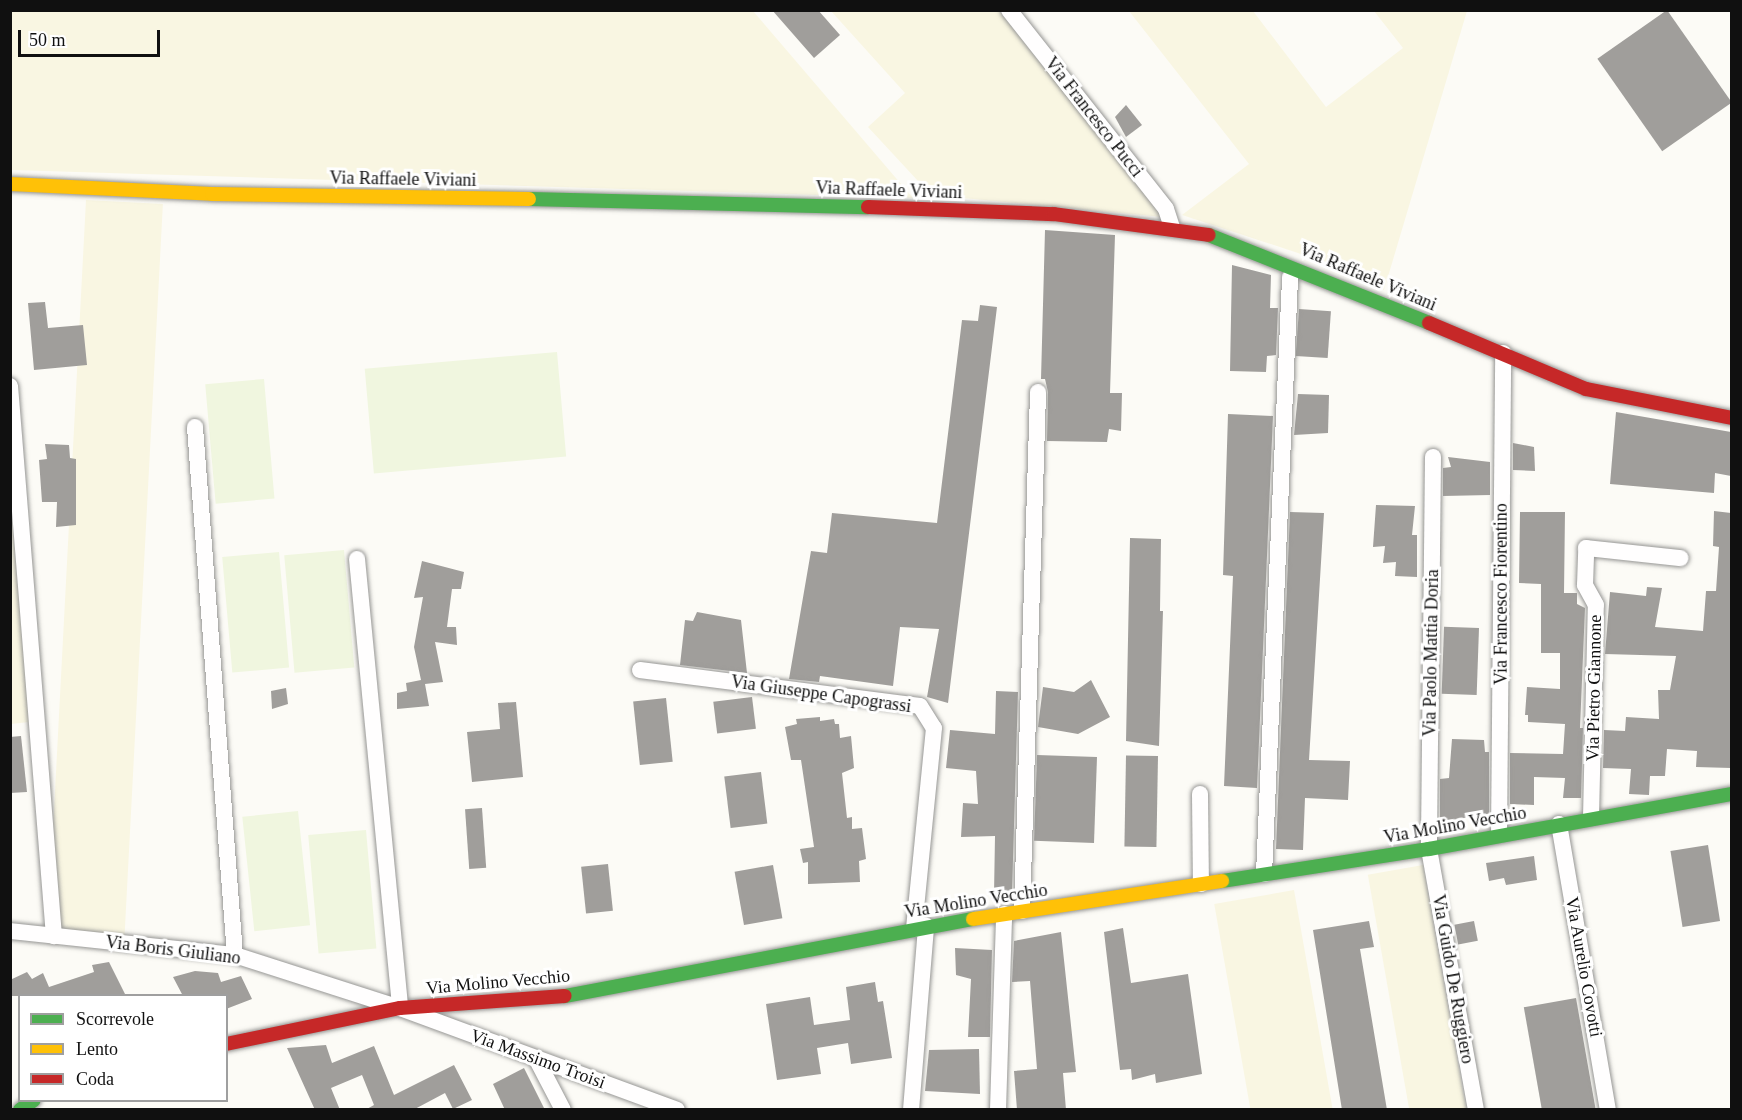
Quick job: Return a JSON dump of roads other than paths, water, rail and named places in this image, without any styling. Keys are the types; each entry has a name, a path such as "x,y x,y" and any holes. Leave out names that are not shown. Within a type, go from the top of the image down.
{"street":[{"name":"Via Francesco Pucci","path":"1009,10 1166,209 1172,227"},
{"name":"Via Raffaele Viviani","path":"10,184 212,194 727,202 1043,214 1172,227 1202,232 1290,264 1586,389 1731,418"},
{"path":"1264,874 1290,278"},
{"name":"Via Francesco Fiorentino","path":"1499,836 1503,352"},
{"path":"10,386 54,936"},
{"path":"1022,911 1038,392"},
{"path":"195,427 235,955"},
{"name":"Via Paolo Mattia Doria","path":"1429,849 1433,458"},
{"name":"Via Pietro Giannone","path":"1591,818 1596,605 1585,585 1586,548 1680,558"},
{"path":"357,559 400,1008"},
{"name":"Via Giuseppe Capograssi","path":"640,670 920,706 934,728 920,928"},
{"path":"1200,794 1201,884"},
{"name":"Via Molino Vecchio","path":"228,1044 400,1008 569,996 920,928 1429,849 1731,794"},
{"name":"Via Aurelio Covotti","path":"1559,824 1608,1110"},
{"name":"Via Guido De Ruggiero","path":"1429,849 1476,1110"},
{"path":"998,1110 1004,914"},
{"path":"911,1110 920,928"},
{"name":"Via Boris Giuliano","path":"10,932 235,955 400,1008"},
{"name":"Via Massimo Troisi","path":"400,1008 677,1110"},
{"path":"537,1060 563,1110"}]}
